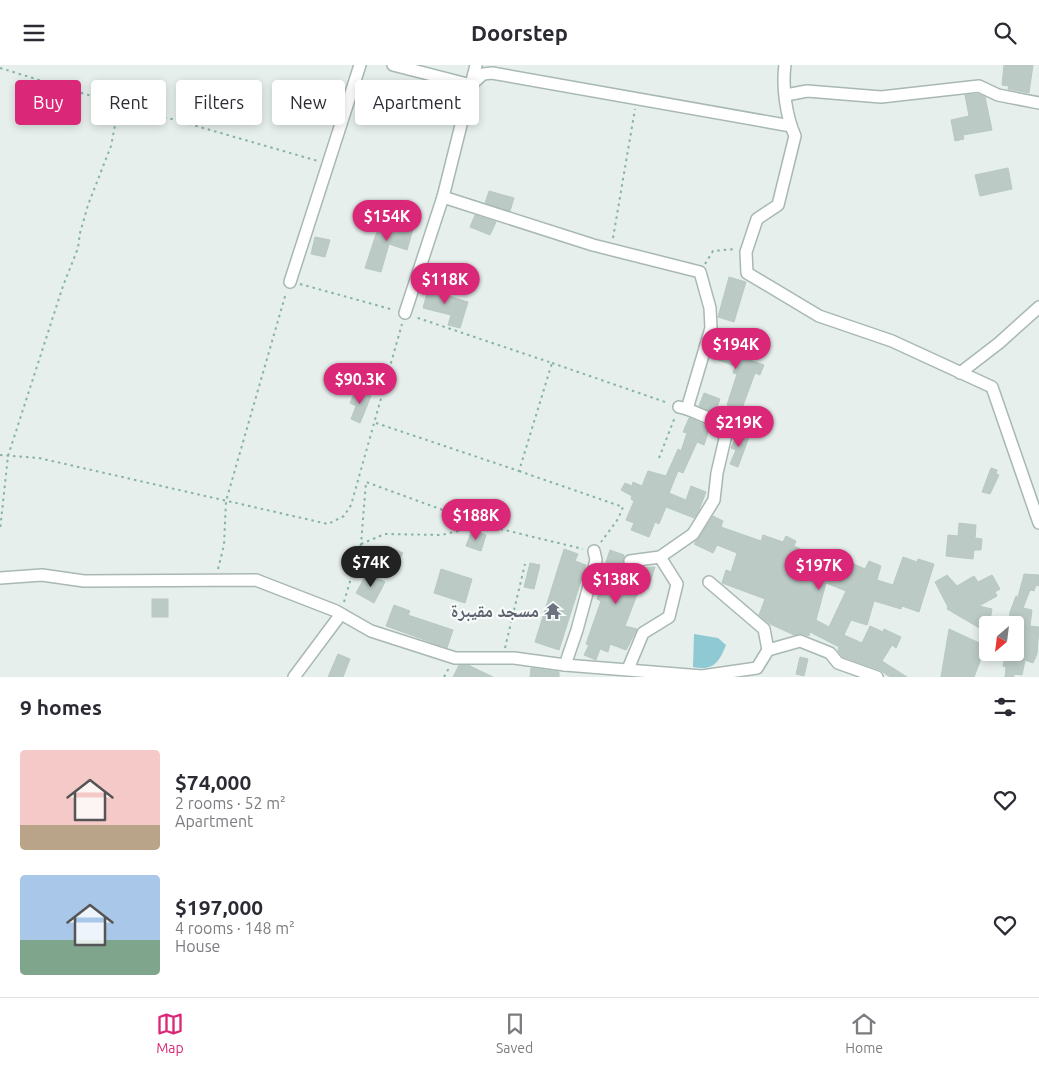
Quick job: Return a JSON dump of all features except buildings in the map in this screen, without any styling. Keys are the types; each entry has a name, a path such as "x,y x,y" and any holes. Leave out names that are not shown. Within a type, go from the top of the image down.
{"street":[{"path":"290,282 360,65"},
{"path":"393,65 452,80"},
{"path":"472,80 476,65"},
{"path":"785,65 783,75 791,126 795,136 778,205 757,219 746,252 747,273 819,316 892,341 992,387 1039,523"},
{"path":"476,80 483,74 492,73 634,100 791,126"},
{"path":"786,95 807,91 880,97 979,86 998,95 1039,103"},
{"path":"405,313 443,197 461,125"},
{"path":"443,197 610,249 700,273 710,308 711,329 683,408 725,424 729,429 717,473 714,500 693,534 660,557 630,561"},
{"path":"960,373 999,343 1039,307"},
{"path":"565,665 578,630 596,560 594,551"},
{"path":"628,669 643,633 669,617 677,583 660,557"},
{"path":"0,578 42,575 84,581 256,580 341,614 371,631 455,658 505,658 565,665 702,676 757,668 768,650 764,629 709,582"},
{"path":"294,677 341,614"},
{"path":"768,650 800,641 830,653 838,663 851,672 877,677"}],"path":[{"path":"0,68 91,96"},
{"path":"610,249 635,107 634,100"},
{"path":"166,118 327,163"},
{"path":"0,530 8,457 63,287 78,248 88,205 111,146 115,125"},
{"path":"700,273 713,251 732,248 746,252"},
{"path":"215,581 224,545 226,501 290,282 405,313 683,408 659,458"},
{"path":"0,455 39,458 328,524 344,516 351,505 361,477 405,313"},
{"path":"519,471 552,363"},
{"path":"341,614 360,544 366,482 484,525 594,551 618,519 623,507 376,423"},
{"path":"360,544 386,534 441,535 484,525"},
{"path":"505,658 506,639 525,564"}],"water":[{"path":"694,634 718,638 726,645 721,657 710,667 693,667"}],"place":[{"name":"مسجد مقيبرة","path":"553,611"}]}
